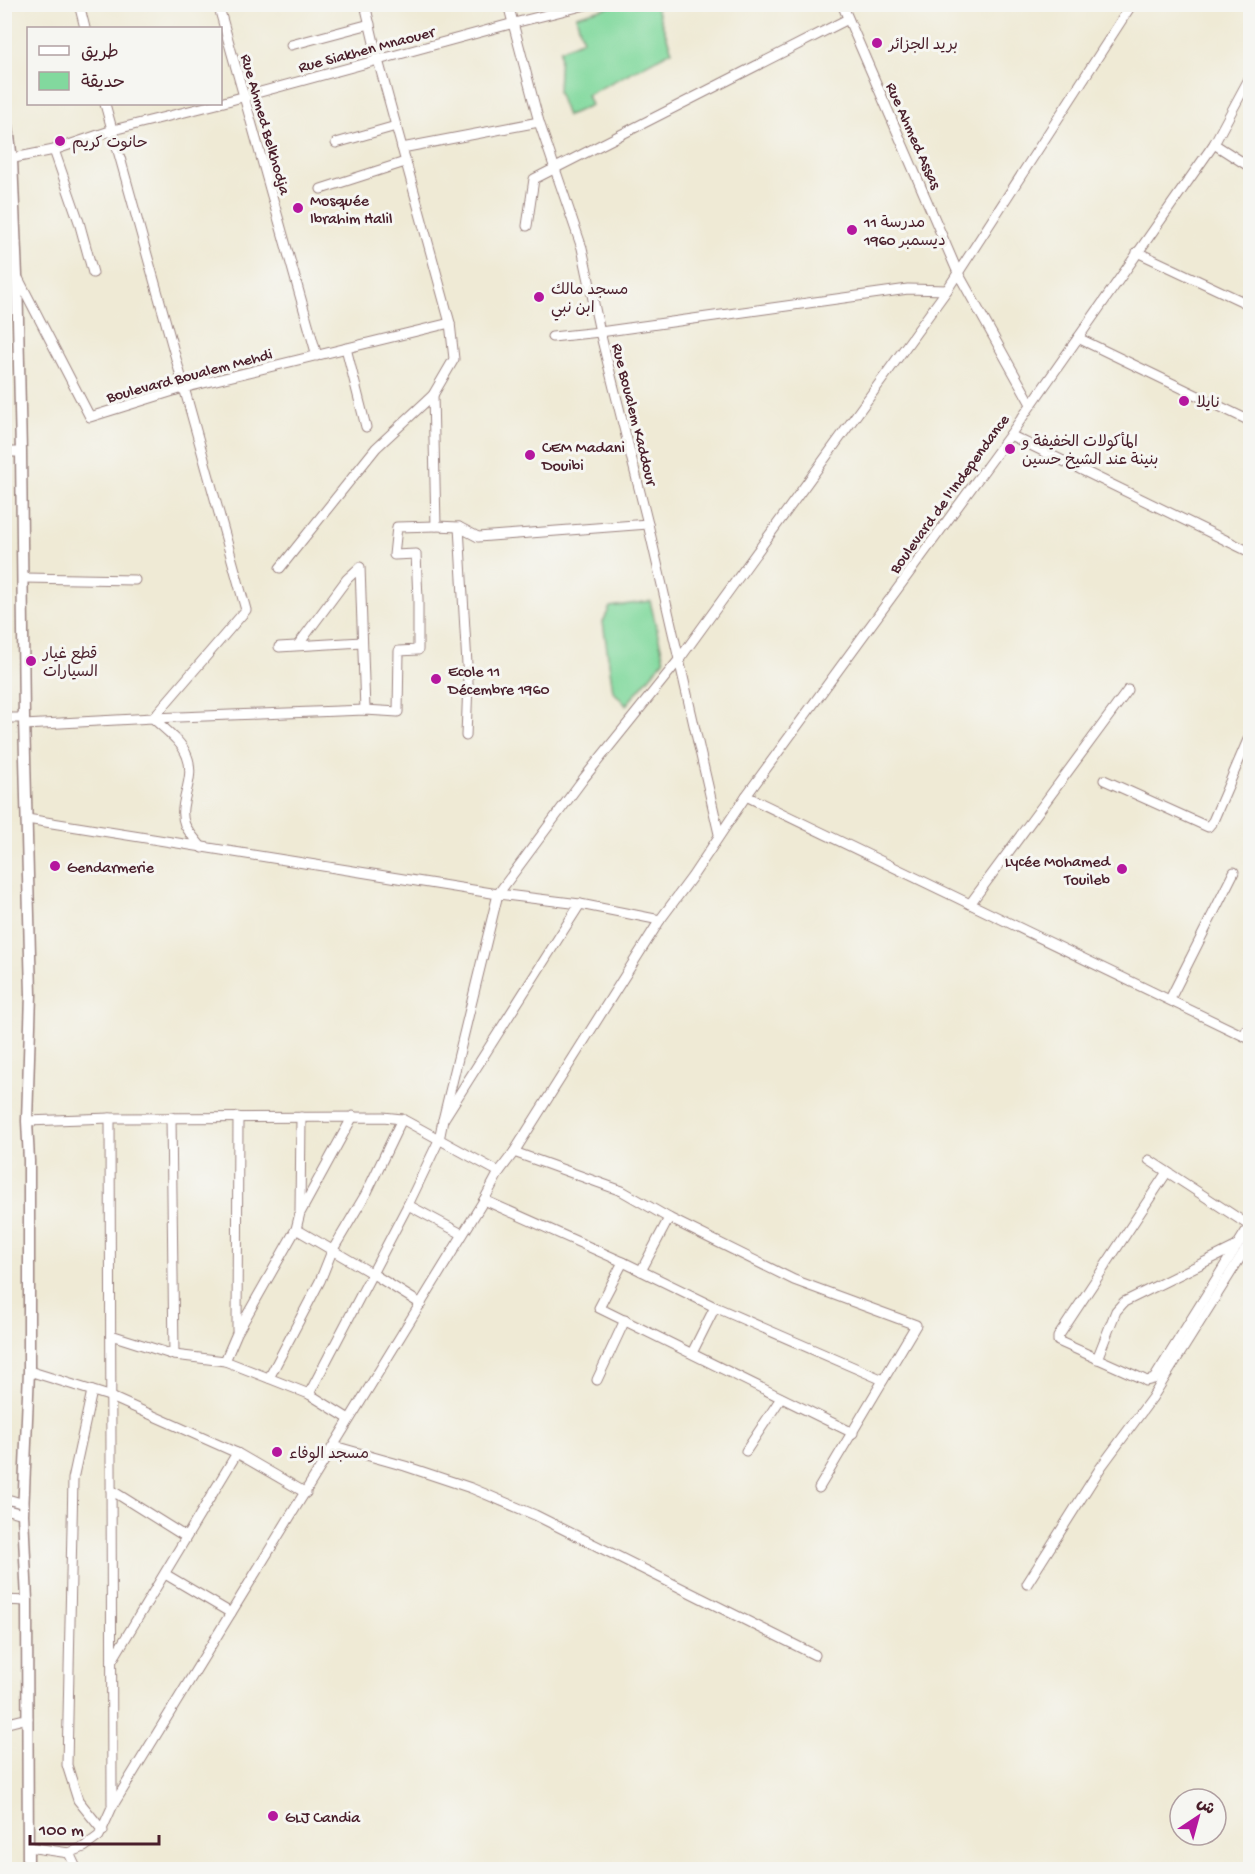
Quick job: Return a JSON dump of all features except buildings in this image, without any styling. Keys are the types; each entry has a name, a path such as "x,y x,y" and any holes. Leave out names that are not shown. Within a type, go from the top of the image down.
{"main road":[{"path":"4,96 10,242 17,276 24,721 32,994 27,1121 29,1371 24,1509 27,1601 28,1869"}],"street":[{"path":"79,4 85,27"},
{"name":"Rue Ahmed Belkhodja","path":"218,4 317,356"},
{"path":"280,568 375,448 434,395 454,359 450,323 405,162 365,4"},
{"name":"Rue Boualem Kaddour","path":"508,4 539,122 582,248 719,834"},
{"name":"Rue Siakhen Mnaouer","path":"222,102 590,4"},
{"path":"309,1394 373,1274 439,1140 498,894 584,778 678,661 947,290 1132,4"},
{"name":"Rue Ahmed Assas","path":"842,5 958,273 1031,404"},
{"path":"527,226 534,179 848,19"},
{"path":"291,45 370,24"},
{"name":"Boulevard de l'Independance","path":"112,1807 306,1493 500,1172 660,920 746,796 1010,435 1214,144 1251,77"},
{"path":"105,105 246,610 153,718"},
{"name":"Rue Siakhen Mnaouer","path":"8,160 54,150 113,130 211,105"},
{"path":"402,148 539,122"},
{"path":"336,143 396,126"},
{"path":"1214,144 1251,167"},
{"path":"54,150 79,222 93,273"},
{"path":"321,189 405,162"},
{"path":"1137,252 1251,305"},
{"name":"Boulevard Boualem Mehdi","path":"17,276 90,417 183,388 450,323"},
{"path":"552,337 908,289 947,290"},
{"path":"1078,338 1251,421"},
{"path":"346,348 366,427"},
{"path":"434,395 436,526"},
{"path":"1010,435 1251,552"},
{"path":"4,452 21,452"},
{"path":"4,718 24,721 365,710 398,712 399,651 418,650 418,599 416,554 394,555 398,527 459,527 478,537 648,524"},
{"path":"459,527 468,682 466,736"},
{"path":"298,645 347,579 360,567 365,710"},
{"path":"23,578 135,580"},
{"path":"279,647 362,642"},
{"path":"970,904 1128,690"},
{"path":"153,718 178,740 187,754 191,768 183,816 186,826 202,848"},
{"path":"1104,780 1208,827 1214,821 1251,735"},
{"path":"746,796 1247,1037 1251,1023"},
{"path":"27,819 498,894 580,904 660,920"},
{"path":"1170,999 1234,872"},
{"path":"442,1120 580,904"},
{"path":"27,1121 353,1116 402,1119 500,1172"},
{"path":"300,1214 353,1116"},
{"path":"171,1117 174,1354"},
{"path":"237,1333 238,1117"},
{"path":"225,1360 237,1333 297,1229 300,1214 301,1117"},
{"path":"28,1847 69,1853 92,1843 103,1831 112,1807 110,1118"},
{"path":"269,1378 320,1281 332,1251 367,1192 402,1119"},
{"path":"514,1152 622,1191 669,1218 794,1280 916,1325 819,1488"},
{"path":"1149,1160 1250,1226 1154,1379 1146,1381 1058,1341 1057,1338 1167,1172"},
{"path":"484,1200 623,1262 715,1307 883,1380"},
{"path":"408,1205 462,1234"},
{"path":"641,1271 669,1218"},
{"path":"297,1229 421,1304"},
{"path":"1027,1584 1101,1467 1152,1398 1251,1242"},
{"path":"1097,1359 1116,1311 1124,1302 1237,1246"},
{"path":"623,1262 599,1308 853,1433"},
{"path":"692,1353 715,1307"},
{"path":"597,1380 625,1320"},
{"path":"111,1335 174,1354 225,1360 309,1394 349,1419"},
{"path":"29,1371 110,1396 237,1453 306,1493"},
{"path":"92,1391 73,1479 67,1765 78,1800 103,1831"},
{"path":"746,1451 781,1398"},
{"path":"334,1446 471,1488 535,1515 815,1655"},
{"path":"112,1660 237,1453"},
{"path":"111,1490 186,1537"},
{"path":"4,1498 24,1509"},
{"path":"4,1509 24,1509"},
{"path":"165,1574 231,1613"},
{"path":"4,1600 27,1601"},
{"path":"4,1724 28,1718"},
{"path":"69,1853 77,1869"}],"green space":[{"path":"616,5 655,5 672,51 587,95 591,105 567,116 558,92 560,50 583,40 576,16"},
{"path":"650,601 664,660 626,705 613,691 603,622 610,607"}],"place":[{"name":"بريد الجزائر","path":"877,43"},
{"name":"حانوت كريم","path":"60,141"},
{"name":"Mosquée Ibrahim Halil","path":"298,208"},
{"name":"مدرسة 11 ديسمبر 1960","path":"852,230"},
{"name":"مسجد مالك ابن نبي","path":"539,297"},
{"name":"نايلا","path":"1184,401"},
{"name":"المأكولات الخفيفة و بنينة عند الشيخ حسين","path":"1010,449"},
{"name":"CEM Madani Douibi","path":"530,455"},
{"name":"قطع غيار السيارات","path":"31,661"},
{"name":"Ecole 11 Décembre 1960","path":"436,679"},
{"name":"Gendarmerie","path":"55,866"},
{"name":"Lycée Mohamed Touileb","path":"1122,869"},
{"name":"مسجد الوفاء","path":"277,1452"},
{"name":"GLJ Candia","path":"273,1816"}]}
